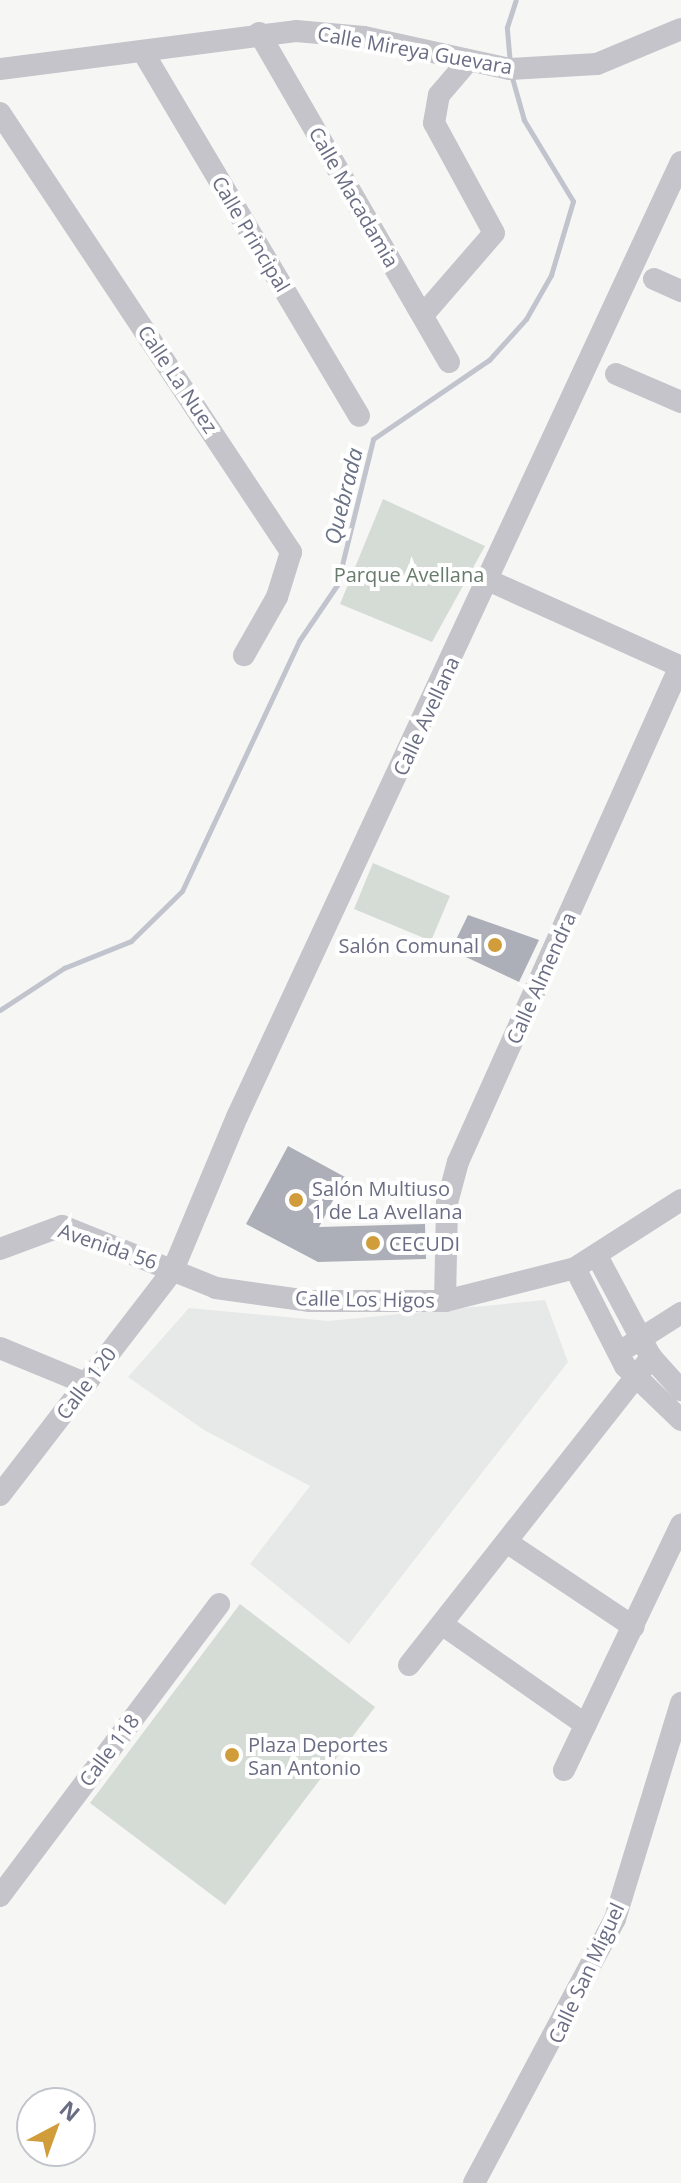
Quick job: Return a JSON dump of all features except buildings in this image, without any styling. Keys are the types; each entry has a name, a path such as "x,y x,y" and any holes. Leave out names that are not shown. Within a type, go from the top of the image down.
{"street":[{"name":"Calle Mireya Guevara","path":"0,69 143,52 259,33 364,37 510,69 597,64 681,29"},
{"name":"Calle Macadamia","path":"259,33 449,362"},
{"name":"Calle Principal","path":"143,52 359,416"},
{"path":"423,315 494,233 434,123 439,95 468,61"},
{"name":"Calle La Nuez","path":"0,113 291,552 277,597 244,655"},
{"name":"Calle Avellana","path":"173,1270 243,1104 490,581 681,163"},
{"path":"654,279 681,291"},
{"path":"616,374 681,402"},
{"path":"490,581 680,667"},
{"name":"Calle Almendra","path":"445,1301 447,1203 458,1162 680,667"},
{"name":"Calle Los Higos","path":"173,1270 216,1288 310,1301 445,1301 575,1268 681,1200"},
{"name":"Avenida 56","path":"0,1249 62,1226 173,1270"},
{"path":"597,1256 647,1350 681,1390"},
{"path":"575,1268 626,1365 681,1420"},
{"name":"Calle 120","path":"0,1495 173,1270"},
{"path":"409,1665 508,1543 626,1365 647,1350 681,1313"},
{"path":"0,1348 85,1383"},
{"path":"564,1770 681,1525"},
{"path":"508,1543 634,1627"},
{"name":"Calle 118","path":"0,1896 219,1604"},
{"path":"443,1625 586,1725"},
{"name":"Calle San Miguel","path":"474,2183 615,1919 681,1703"}],"shaded area":[{"path":"545,1300 568,1362 349,1644 250,1564 310,1486 204,1430 128,1377 189,1308 328,1321"}],"green space":[{"name":"Parque Avellana","path":"383,499 485,546 432,642 340,604"},
{"path":"373,863 450,896 431,941 354,909"},
{"name":"Plaza Deportes San Antonio","path":"240,1604 375,1707 225,1905 90,1803"}],"waterway":[{"name":"Quebrada","path":"510,64 507,27 516,0"},
{"name":"Quebrada","path":"0,1010 64,968 131,941 182,891 299,641 337,585 373,439 489,360 526,319 551,275 573,201 524,120 511,74"}],"place":[{"name":"Salón Comunal","path":"495,945"},
{"name":"Salón Multiuso 1 de La Avellana","path":"296,1200"},
{"name":"CECUDI","path":"373,1243"},
{"name":"Plaza Deportes San Antonio","path":"232,1755"}]}
